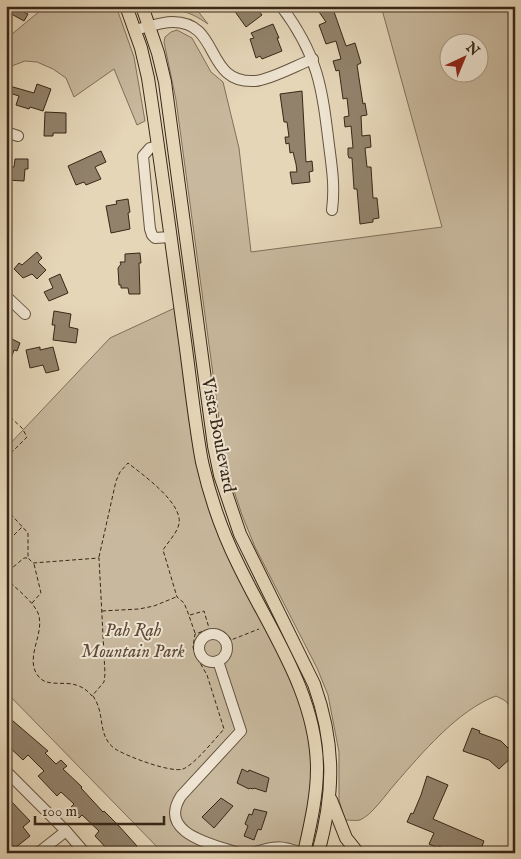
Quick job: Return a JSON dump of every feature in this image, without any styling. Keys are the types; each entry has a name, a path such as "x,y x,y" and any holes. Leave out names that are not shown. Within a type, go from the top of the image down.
{"main road":[{"name":"Vista Boulevard","path":"126,6 135,30 148,78 197,427 209,488 228,543 298,682 310,715 316,746 317,770 314,800 303,853"},
{"name":"Vista Boulevard","path":"142,6 158,53 165,82 214,446 220,475 240,534 292,638 322,704 331,757 330,795 320,852"},
{"path":"330,795 341,828 358,853"}],"street":[{"path":"281,6 303,39 313,59 324,98 334,190 332,210"},
{"path":"135,30 172,22 194,28 205,37 222,69 227,74 241,79 261,80 313,59"},
{"path":"6,132 18,136"},
{"path":"158,146 150,148 142,156 150,229 152,236 155,238 170,237"},
{"path":"6,296 25,314"},
{"path":"218,661 241,731 182,796 177,804 175,816 178,825 191,835 238,853"},
{"path":"6,771 66,831 85,853"},
{"path":"38,853 66,831"},
{"path":"253,853 278,847 287,847 303,853 311,850 320,852"}],"path":[{"path":"6,458 27,436 22,428 8,415"},
{"path":"6,578 32,604 40,620 33,663 37,675 43,681 76,685 92,696 100,710 105,737 114,748 154,764 176,770 186,768 224,729 207,675 195,654 195,634 190,615 184,603 177,596 163,550 178,529 178,512 171,502 128,463 116,480 99,558 104,679 102,686 92,696"},
{"path":"6,509 29,536 28,558"},
{"path":"14,535 23,527"},
{"path":"12,576 6,574 24,558 28,558"},
{"path":"28,558 34,563 41,593 32,604"},
{"path":"34,563 99,558"},
{"path":"102,611 139,609 154,606 177,596"},
{"path":"190,615 204,611 210,629"},
{"path":"195,634 210,629 220,630 231,640 261,628"}],"green space":[{"path":"46,6 116,6 134,57 145,121 137,125 114,69 74,97 66,78 53,69 37,62 25,61 9,67 6,64 6,39"},
{"path":"153,6 194,6 208,24 187,13 176,10 162,10"},
{"path":"381,6 515,6 515,710 504,700 496,696 468,711 428,747 379,804 360,820 345,820 339,800 339,752 328,695 317,668 255,547 231,482 222,441 176,100 164,42 165,37 171,32 177,30 192,38 211,72 223,82 239,148 251,252 442,227"},
{"name":"Pah Rah Mountain Park","path":"179,306 205,476 291,672 315,751 303,853 163,853 6,692 6,448 110,338"}],"building":[{"path":"6,6 22,6 26,9 24,12 28,14 24,21 6,11"},
{"path":"231,6 255,6 262,15 246,27"},
{"path":"315,6 332,6 346,46 355,43 361,63 357,65 363,104 365,103 367,115 361,116 362,136 370,135 371,147 365,148 367,167 371,167 373,198 377,198 379,218 373,219 373,222 360,224 357,189 354,189 352,158 349,158 348,155 348,148 353,148 351,126 345,127 344,117 349,116 347,98 343,99 339,70 336,71 333,61 341,59 336,41 326,44 319,25 326,22"},
{"path":"273,24 282,51 262,59 260,56 256,58 250,39 254,38 251,33"},
{"path":"37,84 51,89 43,111 16,105 19,96 6,92 6,85 34,93"},
{"path":"302,91 306,162 312,161 313,171 309,172 310,182 292,184 290,172 297,172 296,164 293,152 290,153 289,143 286,144 285,137 289,137 287,122 284,122 280,94"},
{"path":"45,112 66,113 66,133 53,133 53,136 44,136"},
{"path":"101,151 106,162 95,167 101,179 86,185 84,182 76,185 68,166"},
{"path":"15,159 28,159 28,169 25,169 24,181 6,180 6,167 14,167"},
{"path":"128,199 130,229 111,233 106,206 117,204 116,201"},
{"path":"37,252 42,258 38,262 46,270 37,279 32,274 23,278 14,269 19,263 22,265"},
{"path":"140,253 140,294 129,294 128,288 121,288 121,285 119,285 118,268 121,264 120,262 125,262 125,254"},
{"path":"60,274 68,293 49,301 44,292 53,288 49,279"},
{"path":"54,311 71,314 69,327 78,329 76,343 53,340 55,325 52,325"},
{"path":"8,337 20,343 17,351 14,350 7,370"},
{"path":"40,347 40,350 53,347 59,370 46,373 43,365 30,368 26,350"},
{"path":"6,715 48,751 45,753 56,764 61,760 67,766 63,769 137,846 130,853 121,853 117,849 111,853 95,836 99,831 82,815 79,818 70,808 74,804 61,792 57,796 38,776 44,771 28,755 23,760 6,744"},
{"path":"472,728 480,731 479,733 501,741 508,748 510,746 515,751 515,754 499,769 489,760 463,751"},
{"path":"242,769 269,778 266,792 254,788 249,789 237,783"},
{"path":"427,776 448,785 433,819 484,841 481,849 478,848 476,853 454,853 439,846 438,848 429,844 434,833 407,822 411,813 413,814"},
{"path":"221,798 233,806 214,828 202,817"},
{"path":"10,800 30,821 23,827 30,836 15,848 12,845 6,851 6,803"},
{"path":"254,809 267,812 261,830 258,829 254,840 244,836 248,826 245,824 249,814 252,815"}]}
